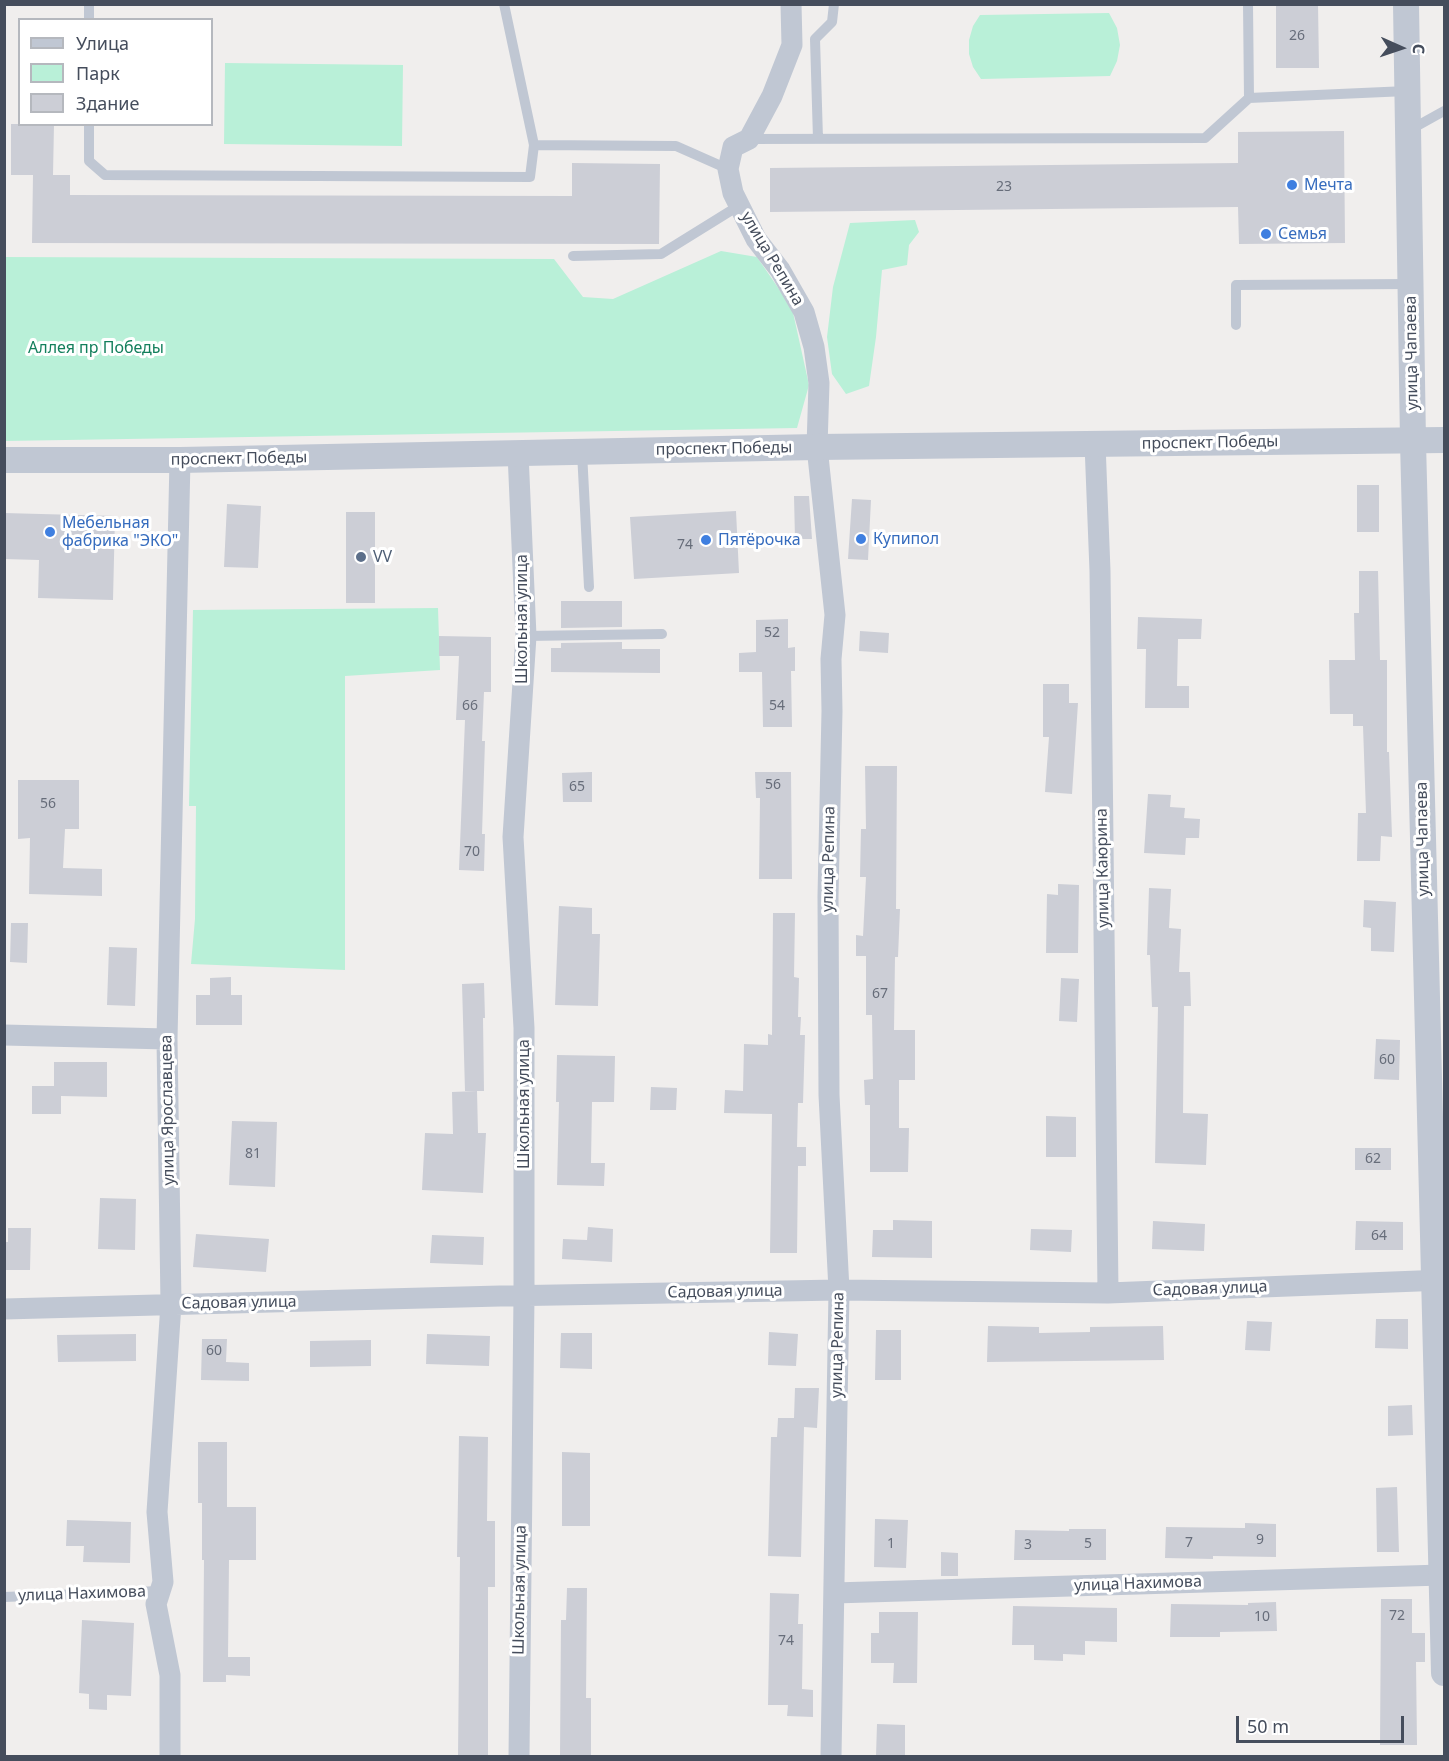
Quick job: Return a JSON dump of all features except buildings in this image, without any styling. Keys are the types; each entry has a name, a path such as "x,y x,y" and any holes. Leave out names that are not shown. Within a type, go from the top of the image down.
{"street":[{"path":"728,169 733,147 749,139 772,96 792,45 791,4"},
{"name":"улица Чапаева","path":"1406,4 1413,441 1439,1279 1444,1673"},
{"name":"улица Репина","path":"728,169 734,193 756,239 780,270 804,312 814,347 819,383 817,447 835,615 831,659 828,896 829,1083 839,1290 831,1756"},
{"name":"проспект Победы","path":"4,460 180,460 817,447 1444,440"},
{"name":"улица Каюрина","path":"1095,444 1100,571 1108,1293"},
{"name":"Школьная улица","path":"519,453 526,636 513,837 524,1028 524,1295 519,1756"},
{"name":"улица Ярославцева","path":"170,1756 170,1675 156,1604 163,1582 157,1512 171,1304 166,1039 180,460"},
{"path":"4,1035 166,1039"},
{"name":"Садовая улица","path":"4,1309 524,1295 839,1290 1108,1293 1439,1279"},
{"name":"улица Нахимова","path":"834,1593 1442,1575"}],"lane":[{"path":"89,126 89,160 105,176 530,177 534,145 504,4"},
{"path":"818,139 815,39 832,22 834,4"},
{"path":"1248,4 1249,98"},
{"path":"749,139 1205,138 1249,98 1407,91"},
{"path":"1408,131 1444,111"},
{"path":"534,145 676,146 728,169"},
{"path":"573,256 661,254 740,205"},
{"path":"1236,325 1236,285 1410,284"},
{"path":"582,452 589,586"},
{"path":"526,636 662,634"},
{"name":"улица Нахимова","path":"4,1597 160,1591"}],"green space":[{"path":"1109,13 1117,28 1120,45 1117,61 1110,76 981,79 973,67 969,54 969,40 973,26 980,15"},
{"path":"225,63 403,65 402,146 224,144"},
{"path":"915,220 919,232 909,245 907,265 882,270 869,386 846,394 832,374 827,337 833,287 850,223"},
{"name":"Аллея пр Победы","path":"721,251 757,257 792,308 809,385 797,428 5,441 4,257 554,259 583,297 613,299"},
{"path":"438,608 440,670 345,676 345,970 191,964 195,919 196,806 189,806 193,610"}],"place":[{"name":"Мечта","path":"1292,185"},
{"name":"Семья","path":"1266,234"},
{"name":"Мебельная фабрика \"ЭКО\"","path":"50,532"},
{"name":"Купипол","path":"861,539"},
{"name":"Пятёрочка","path":"706,540"},
{"name":"VV","path":"361,557"}]}
